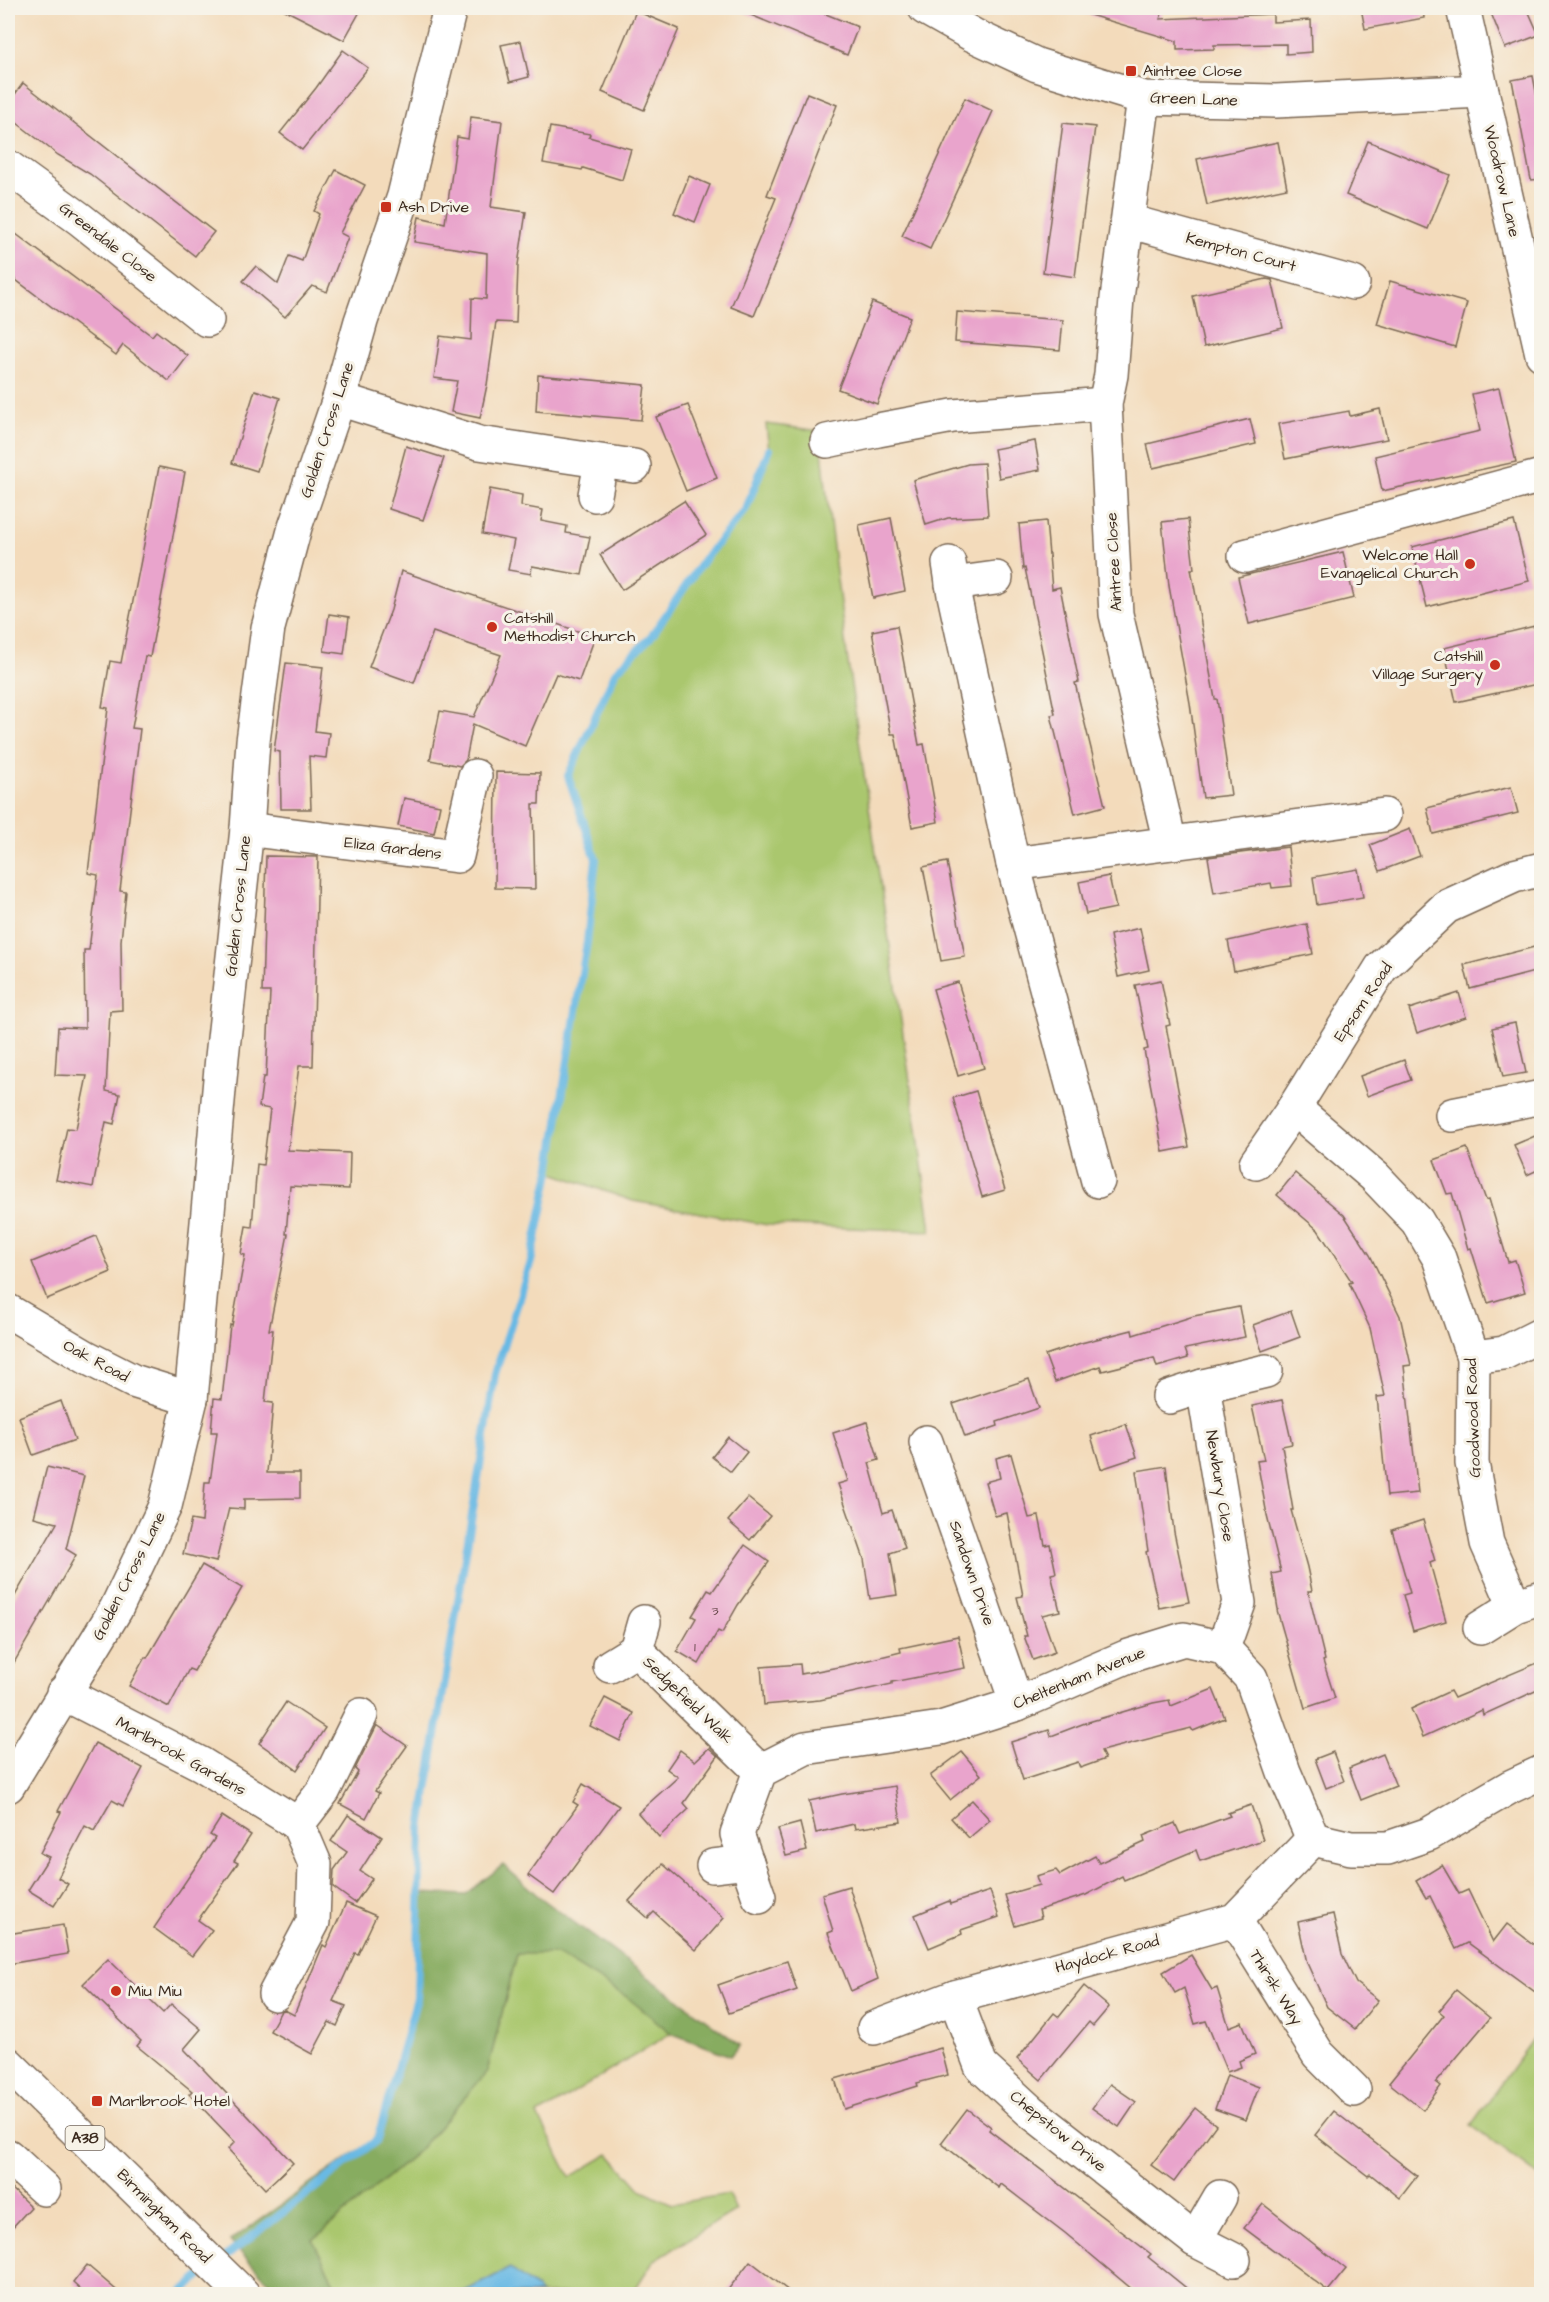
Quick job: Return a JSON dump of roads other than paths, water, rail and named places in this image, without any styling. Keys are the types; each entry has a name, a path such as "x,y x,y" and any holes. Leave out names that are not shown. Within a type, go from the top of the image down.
{"main road":[{"name":"Golden Cross Lane","path":"8,1786 116,1609 165,1506 191,1399 222,1057 247,829 253,741 268,628 295,527 404,196 450,8"},
{"name":"Green Lane","path":"925,8 973,35 1038,65 1144,98 1276,101 1482,91"},
{"name":"Woodrow Lane","path":"1463,8 1542,354"},
{"name":"Aintree Close","path":"1144,98 1117,298 1111,375 1106,404 1116,614 1170,843"},
{"name":"Greendale Close","path":"8,167 80,219 207,320"},
{"name":"Kempton Court","path":"1128,221 1353,283"},
{"path":"339,399 479,443 634,466"},
{"path":"827,441 878,429 954,416 1106,404"},
{"path":"595,495 602,462"},
{"path":"1245,556 1542,476"},
{"path":"996,578 950,574 1014,864 1098,1181"},
{"name":"Eliza Gardens","path":"247,829 457,856 475,776"},
{"path":"1014,864 1384,815"},
{"name":"Epsom Road","path":"1256,1163 1381,969 1446,907 1514,876 1542,869"},
{"path":"1452,1115 1542,1097"},
{"name":"Goodwood Road","path":"1294,1107 1376,1177 1417,1221 1439,1258 1473,1357 1472,1464 1487,1543 1528,1602"},
{"name":"Oak Road","path":"8,1311 86,1357 133,1381 191,1399"},
{"path":"1473,1357 1504,1353 1542,1334"},
{"path":"1170,1397 1203,1386 1266,1371"},
{"name":"Newbury Close","path":"1203,1386 1239,1604 1223,1648"},
{"name":"Sandown Drive","path":"926,1442 1017,1704"},
{"path":"1480,1628 1528,1602"},
{"name":"Cheltenham Avenue","path":"760,1770 805,1748 941,1728 1017,1704 1126,1657 1184,1639 1223,1648"},
{"name":"Sedgefield Walk","path":"630,1646 760,1770"},
{"path":"1223,1648 1251,1678 1284,1772 1313,1839"},
{"name":"Marlbrook Gardens","path":"63,1693 201,1764 298,1824"},
{"path":"275,1994 313,1922 315,1864 298,1824 324,1791 361,1715"},
{"path":"759,1897 737,1834 760,1770"},
{"path":"1313,1839 1351,1848 1388,1848 1429,1834 1510,1787 1542,1772"},
{"path":"1235,1920 1313,1839"},
{"path":"713,1866 747,1862"},
{"name":"Haydock Road","path":"874,2028 955,1997 1235,1920"},
{"name":"Thirsk Way","path":"1235,1920 1310,2065 1354,2090"},
{"name":"Chepstow Drive","path":"955,1997 981,2066 1030,2111 1195,2241 1234,2260"},
{"name":"Birmingham Road","path":"8,2064 236,2288"},
{"path":"8,2156 44,2189"},
{"path":"1195,2241 1220,2197"}],"water":[{"path":"510,2268 541,2294 459,2294"}],"waterway":[{"path":"220,2261 377,2140 417,1998 421,1828 495,1374 531,1262 550,1172 587,942 596,859 568,776 616,671 650,638 705,558 746,509 769,450"},
{"path":"180,2294 208,2270"}],"place":[{"name":"Aintree Close","path":"1131,71"},
{"name":"Ash Drive","path":"386,207"},
{"name":"Welcome Hall Evangelical Church","path":"1470,564"},
{"name":"Catshill Methodist Church","path":"492,627"},
{"name":"Catshill Village Surgery","path":"1495,665"},
{"name":"Miu Miu","path":"116,1991"},
{"name":"Marlbrook Hotel","path":"97,2101"}]}
